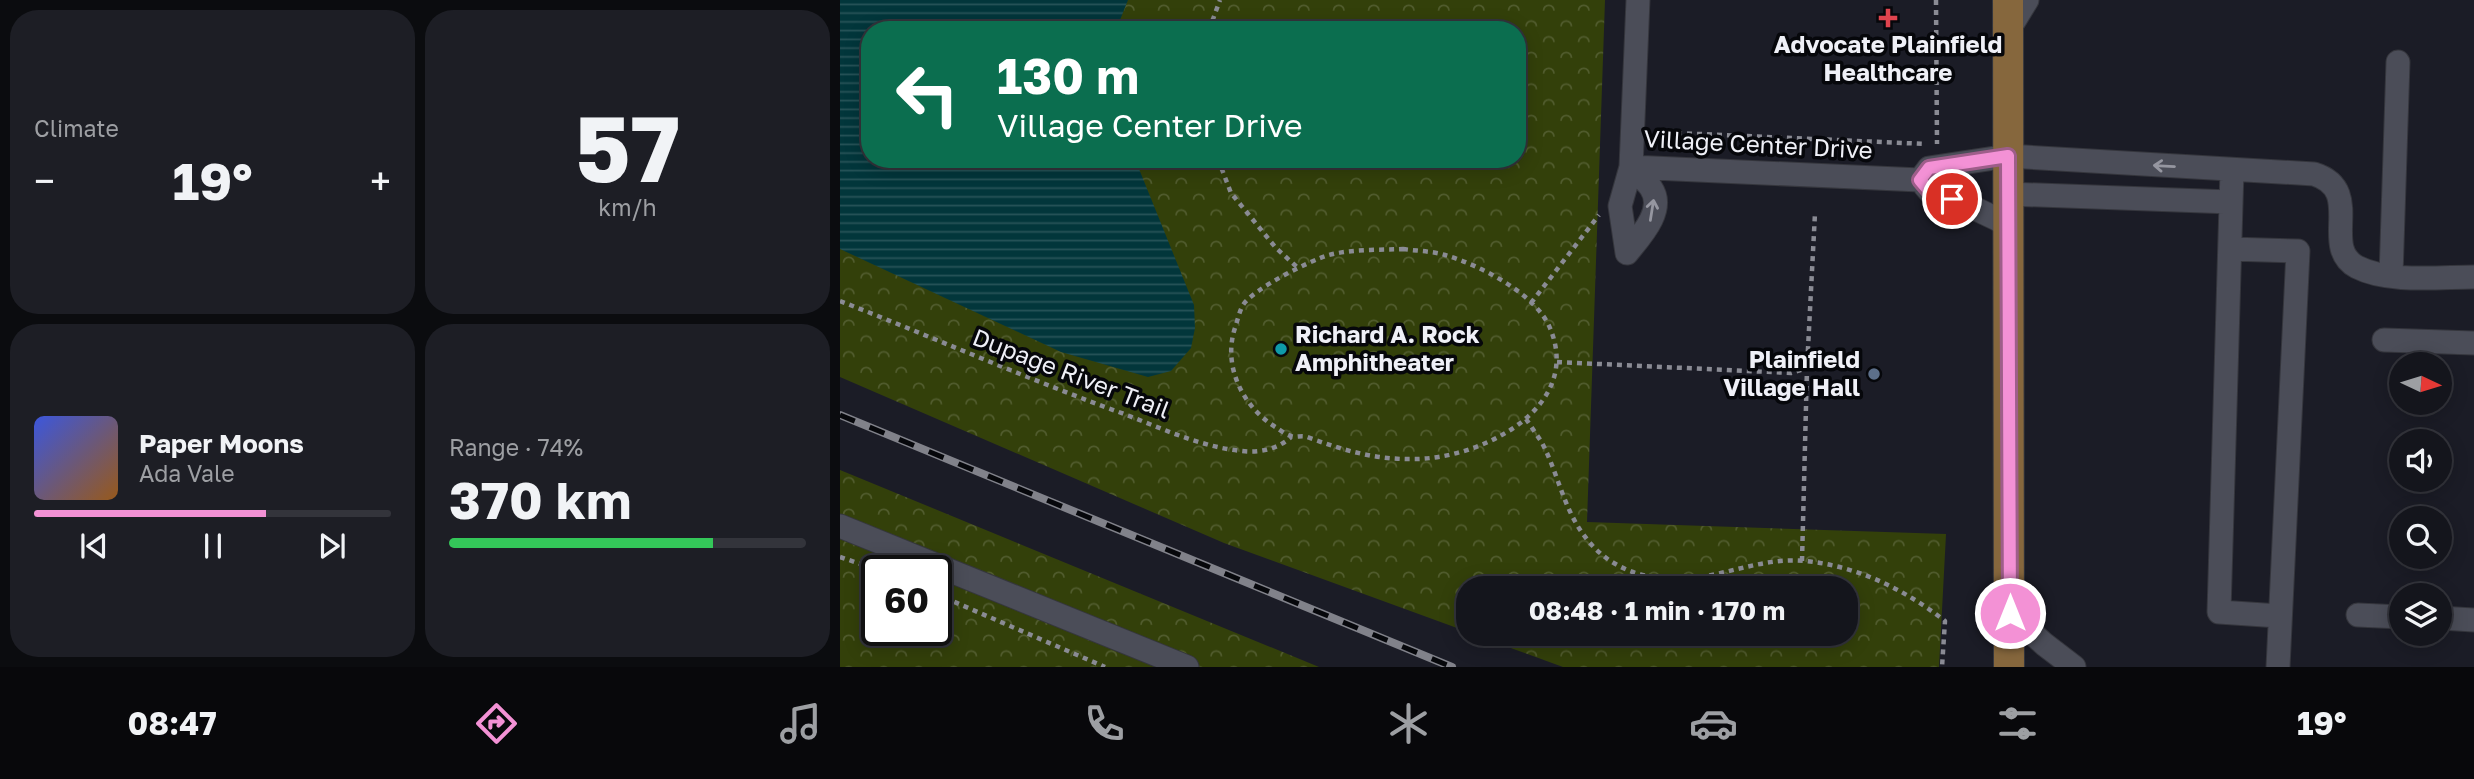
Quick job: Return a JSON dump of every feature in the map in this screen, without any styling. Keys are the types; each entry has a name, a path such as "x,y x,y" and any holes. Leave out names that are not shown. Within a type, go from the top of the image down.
{"main road":[{"path":"2008,0 2009,667"}],"street":[{"name":"Village Center Drive","path":"1638,0 1631,167 1920,180"},
{"path":"2008,31 2027,0"},
{"path":"2391,276 2398,62"},
{"path":"2008,227 1961,202 1931,193 1920,180 1929,168 2008,156 2314,174 2328,178 2337,190 2341,202 2341,245 2345,258 2354,266 2371,273 2391,276 2474,278"},
{"path":"2232,170 2219,612 2280,615"},
{"path":"2008,194 2231,201"},
{"path":"2230,249 2298,251 2278,667"},
{"path":"2384,340 2474,343"},
{"path":"840,526 1187,667"},
{"path":"2010,613 2044,645 2074,667"},
{"path":"2358,615 2389,616"},
{"path":"2452,619 2474,620"}],"path":[{"path":"1212,21 1220,0"},
{"path":"1936,0 1937,145"},
{"path":"1676,133 1950,145"},
{"path":"1221,168 1231,193 1276,248 1298,268"},
{"path":"1531,303 1604,209"},
{"path":"1802,561 1807,368 1815,213"},
{"path":"1403,249 1444,255 1487,271 1531,303 1545,316 1555,339 1557,362 1550,390 1526,419 1501,436 1470,449 1434,458 1368,457 1304,436 1292,437 1267,422 1245,400 1234,375 1234,328 1244,303 1266,286 1298,268 1330,255 1403,249"},
{"name":"Dupage River Trail","path":"840,301 1027,378 1210,446 1244,452 1263,451 1283,445 1292,437"},
{"path":"1557,362 1791,373 1807,368"},
{"path":"1526,419 1541,442 1564,499 1581,530 1603,555 1619,567 1636,574 1686,581 1773,562 1802,561 1855,571 1914,598 1945,621 1942,667"},
{"path":"840,557 861,564"},
{"path":"952,601 1105,667"}],"green space":[{"path":"840,0 1605,0 1587,522 1946,534 1939,667 1563,667 1505,646 1858,646 1858,576 1456,576 1456,628 1224,543 840,377"},
{"path":"840,470 1319,667 840,667"}],"shaded area":[{"path":"840,0 1128,0 1120,21 861,21 861,168 1139,168 1194,305 1195,328 1191,348 1171,371 1148,377 1061,352 840,249"}],"railway":[{"path":"840,415 1452,667"}],"place":[{"name":"Advocate Plainfield Healthcare","path":"1888,18"},
{"name":"Richard A. Rock Amphitheater","path":"1281,349"},
{"name":"Plainfield Village Hall","path":"1874,374"}],"route":[{"path":"1952,199 1931,193 1920,180 1929,168 2008,156 2010,613"}]}
